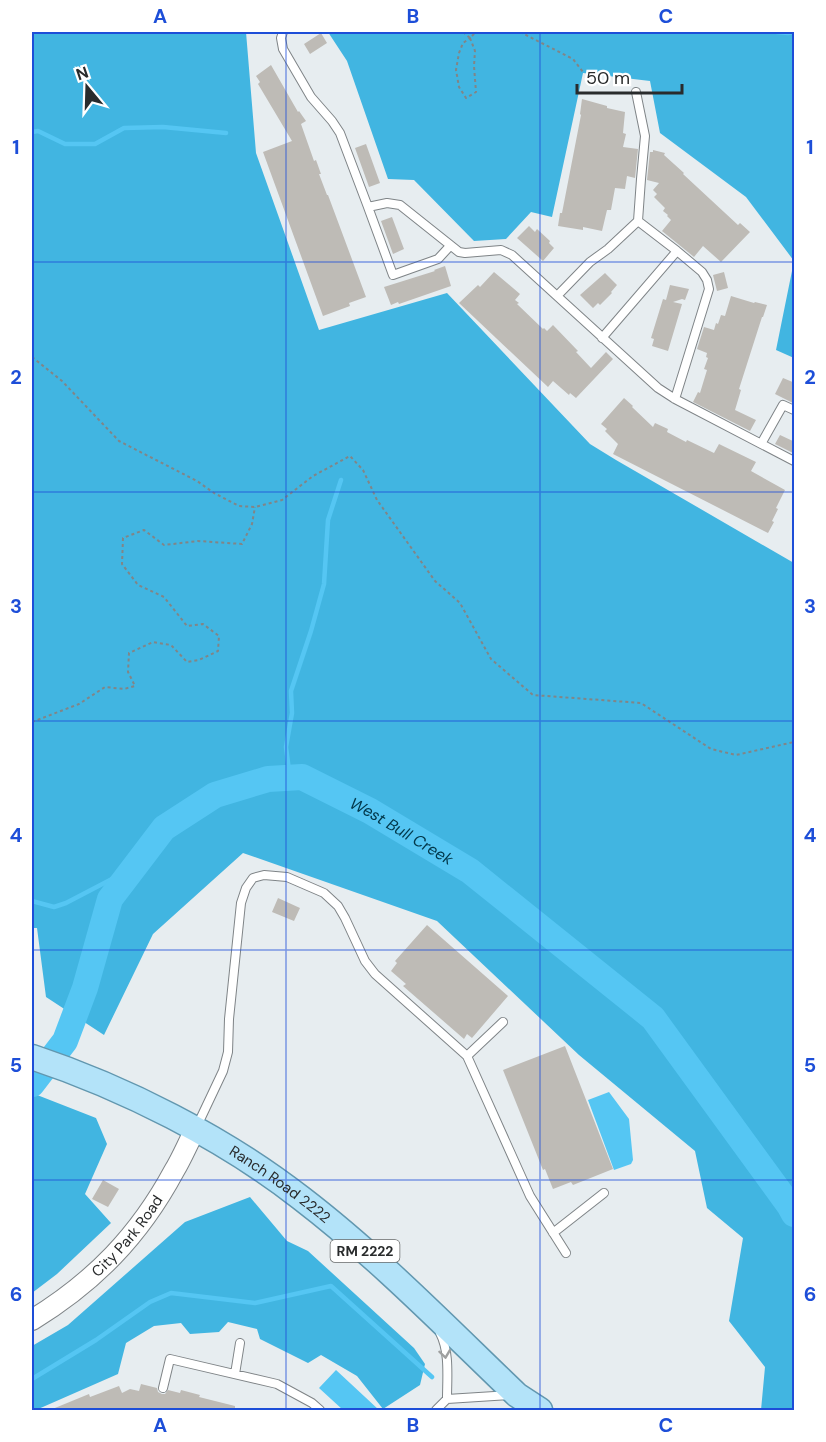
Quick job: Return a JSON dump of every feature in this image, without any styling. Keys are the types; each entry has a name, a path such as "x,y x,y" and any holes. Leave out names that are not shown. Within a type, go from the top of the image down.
{"main road":[{"name":"Ranch Road 2222","path":"32,1057 72,1072 164,1113 246,1160 300,1197 362,1248 523,1403 540,1410"}],"street":[{"name":"City Park Road","path":"32,1320 77,1290 117,1252 150,1211 174,1172 195,1130"}],"lane":[{"path":"283,32 281,38 283,49 311,97 340,133 393,275 438,259 450,246"},
{"path":"557,296 590,262 608,249 638,221 645,136 636,92"},
{"path":"368,207 387,203 400,205 459,252 501,250 507,252 658,388 795,461"},
{"path":"638,221 702,272 709,285 675,399"},
{"path":"602,338 677,251"},
{"path":"761,444 783,405 795,410"},
{"path":"195,1130 219,1081 228,1052 241,903 246,888 254,878 264,875 287,877 324,893 338,906 365,961 375,974 467,1056 530,1196 566,1253"},
{"path":"467,1056 503,1022"},
{"path":"553,1233 603,1193"},
{"path":"429,1311 443,1338 446,1359 447,1399 436,1410"},
{"path":"235,1374 240,1342"},
{"path":"163,1388 170,1359 277,1384 312,1403 320,1410"},
{"path":"447,1399 523,1403"}],"path":[{"path":"463,32 470,38 475,51 476,92 466,98 459,87 456,70 463,42 470,38 476,32"},
{"path":"520,32 573,59 583,72"},
{"path":"32,357 62,381 119,441 197,481 239,506 255,507 282,500 313,476 350,456 363,470 377,500 435,580 460,603 491,659 532,695 641,703 711,749 736,755 795,742"},
{"path":"32,722 79,704 105,687 124,689 135,686 128,672 129,653 153,642 171,645 188,662 199,660 218,651 219,636 203,624 187,626 164,597 138,585 122,564 123,537 144,530 164,545 198,541 242,544 252,524 255,507"}],"shaded area":[{"path":"32,32 246,32 256,153 319,330 447,293 590,444 794,563 794,1410 761,1410 765,1367 729,1321 743,1238 707,1208 695,1151 579,1055 437,921 243,853 153,934 104,1035 46,997 37,928 32,928"},
{"path":"328,32 794,32 794,261 746,197 660,133 650,81 583,73 552,217 531,212 506,239 474,241 414,180 388,179 347,61"},
{"path":"794,261 794,358 776,350"},
{"path":"609,1092 629,1119 633,1160 631,1164 614,1170 588,1100"},
{"path":"32,1093 96,1118 107,1144 85,1194 111,1223 57,1274 32,1293"},
{"path":"250,1197 287,1241 308,1251 414,1348 425,1364 420,1385 383,1409 357,1376 321,1355 308,1363 260,1339 257,1329 228,1322 219,1332 190,1334 181,1323 154,1326 126,1343 118,1374 32,1410 32,1346 68,1325 185,1222"},
{"path":"336,1370 379,1410 343,1410 319,1388"}],"building":[{"path":"321,33 327,43 310,54 304,44"},
{"path":"271,65 298,112 306,121 301,124 366,297 323,316 263,152 292,141 258,84 260,82 256,76"},
{"path":"582,99 625,112 623,133 626,134 623,147 638,149 635,178 627,176 625,189 615,188 611,210 607,210 602,231 583,227 583,230 558,226 581,115"},
{"path":"366,144 380,183 369,187 355,148"},
{"path":"653,150 665,153 664,155 683,174 738,225 740,223 750,232 721,262 703,246 694,257 662,231 671,220 663,211 665,208 654,197 657,194 653,190 659,183 647,180 650,152"},
{"path":"392,217 404,249 393,254 381,221"},
{"path":"529,226 535,232 537,229 554,248 543,261 517,238"},
{"path":"445,266 451,286 391,305 384,287"},
{"path":"494,272 520,294 515,300 519,303 517,304 543,329 547,331 553,325 591,368 606,352 613,359 576,398 553,381 548,387 459,303 478,285 480,287"},
{"path":"724,272 728,288 717,291 713,275"},
{"path":"605,273 617,285 600,305 598,303 593,308 580,295"},
{"path":"670,285 689,289 685,300 673,302 682,304 668,351 652,346 654,339 651,338 663,299 666,300"},
{"path":"731,296 767,305 739,389 741,390 735,410 756,420 750,431 693,402 698,392 700,393 707,370 704,369 708,358 707,353 697,349 704,327 714,330 721,315 725,316"},
{"path":"783,378 795,383 795,404 775,394"},
{"path":"624,398 653,427 655,423 686,442 687,440 714,453 719,444 756,462 751,471 785,490 768,533 613,454 618,444 601,424"},
{"path":"780,435 795,442 795,454 775,444"},
{"path":"278,898 300,908 294,921 272,912"},
{"path":"427,925 508,996 472,1038 467,1034 464,1039 403,986 406,984 391,971 397,963 395,961"},
{"path":"565,1046 613,1169 573,1185 571,1182 553,1189 545,1169 543,1170 503,1070"},
{"path":"103,1180 119,1189 108,1207 92,1199"},
{"path":"141,1384 157,1388 162,1394 168,1390 180,1393 181,1390 200,1395 199,1397 235,1406 235,1410 50,1410 89,1394 90,1397 119,1386 122,1393 130,1389 139,1391"}],"waterway":[{"path":"777,32 793,32"},
{"path":"32,132 38,131 65,144 95,144 124,128 163,127 226,133"},
{"path":"290,778 286,747 292,713 291,691 324,584 328,520 341,480"},
{"name":"West Bull Creek","path":"32,1084 65,1041 85,988 110,899 164,828 215,795 268,779 302,777 370,811 470,871 653,1018 794,1214"},
{"path":"32,901 54,907 133,868"},
{"path":"32,1379 96,1340 150,1302 171,1293 255,1303 331,1286 432,1377"}]}
